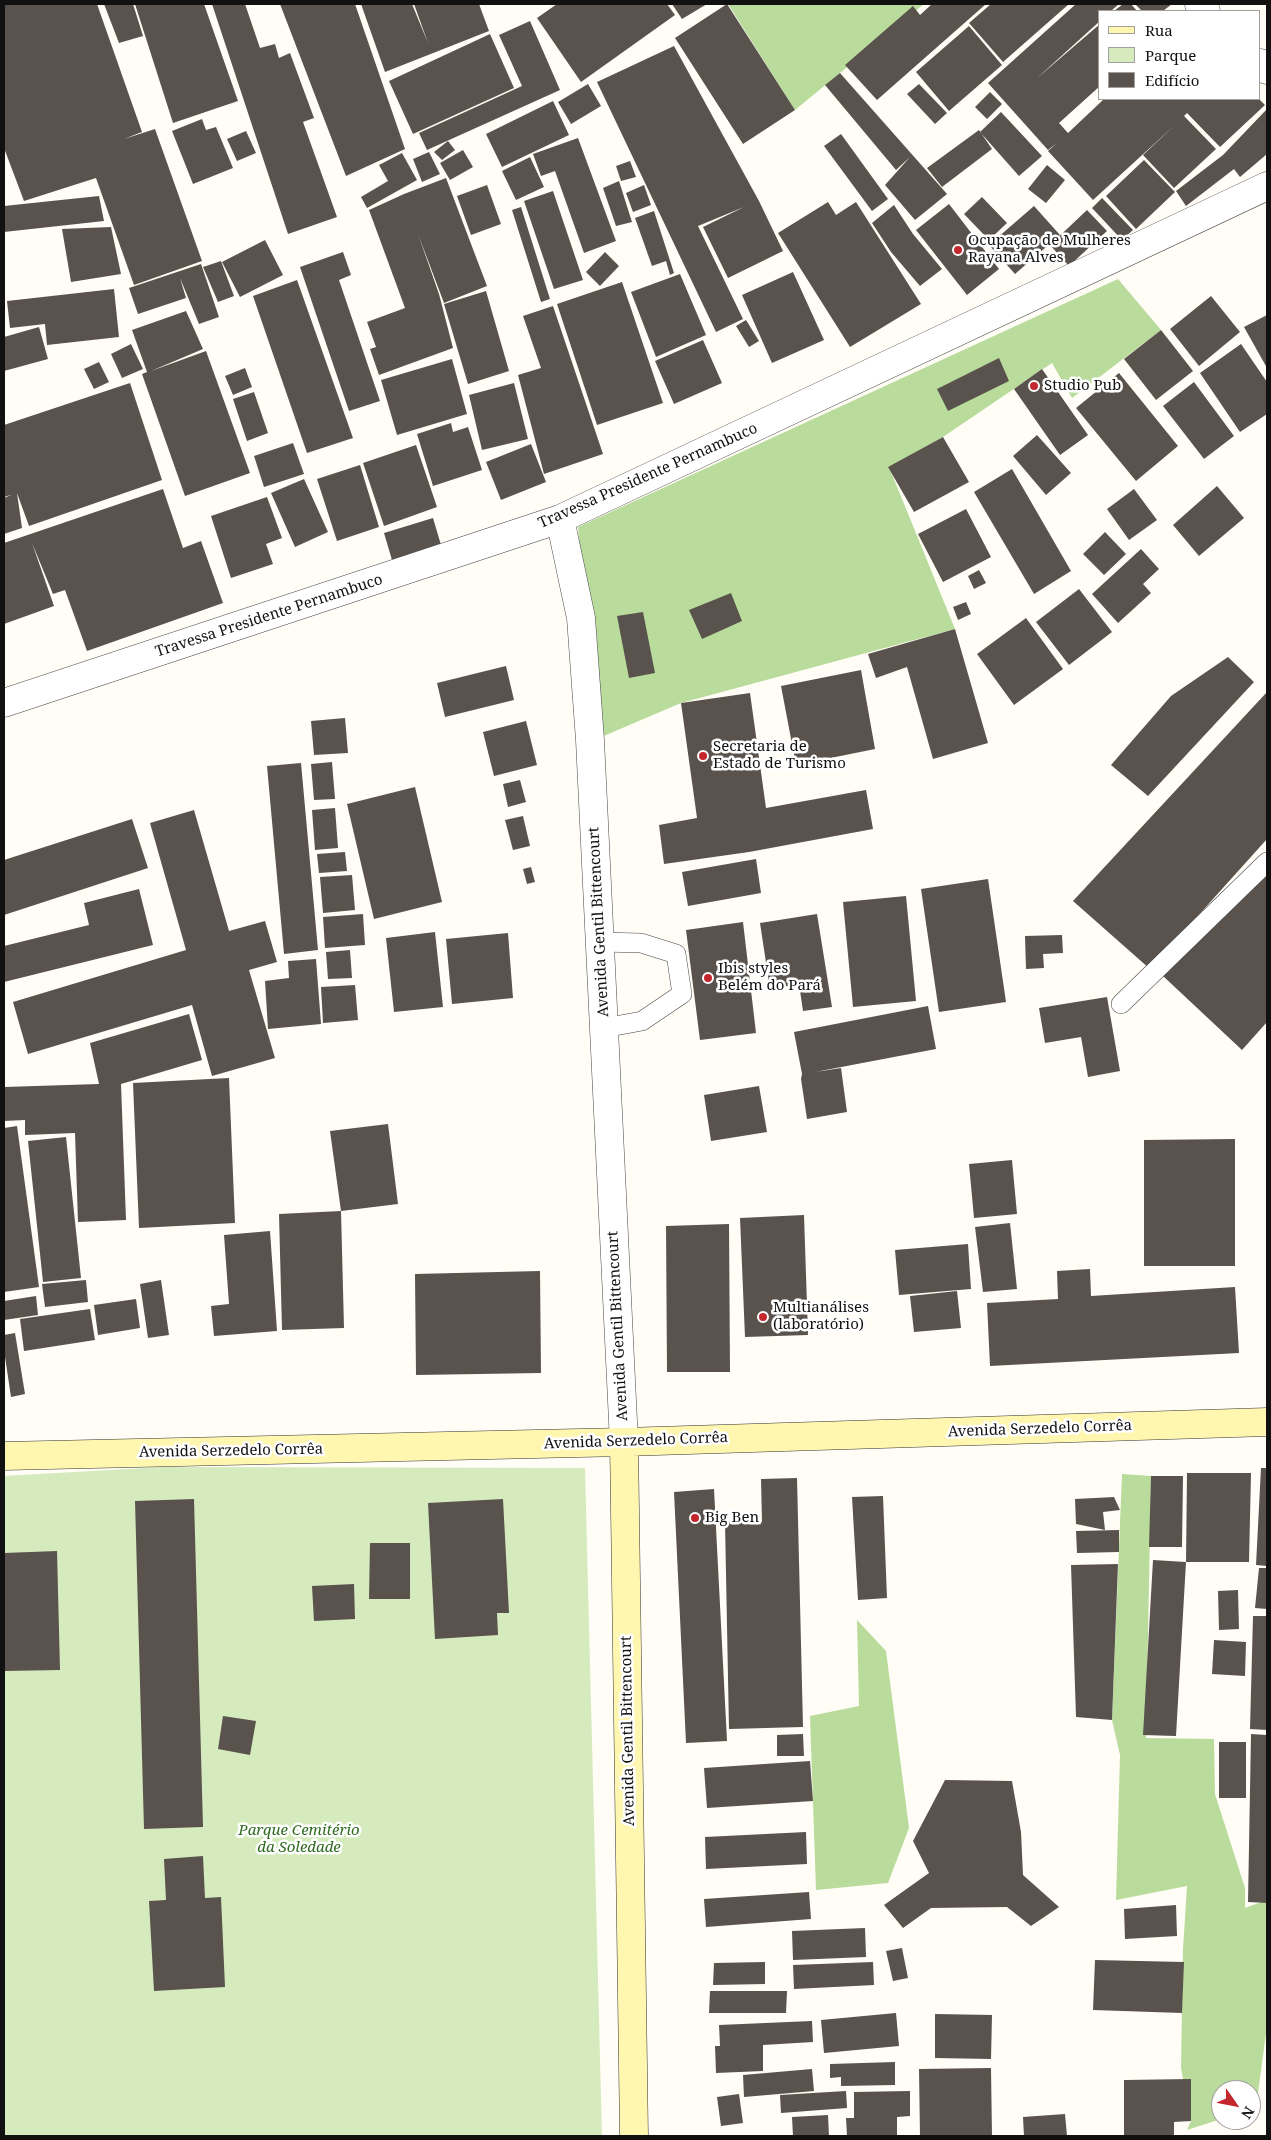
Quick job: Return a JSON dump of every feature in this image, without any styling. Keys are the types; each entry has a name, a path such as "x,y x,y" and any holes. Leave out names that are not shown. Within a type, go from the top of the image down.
{"main road":[{"name":"Avenida Serzedelo Corrêa","path":"4,1456 624,1442 1267,1422"},
{"name":"Avenida Gentil Bittencourt","path":"624,1442 634,2136"}],"street":[{"name":"Travessa Presidente Pernambuco","path":"4,704 560,519 1267,186"},
{"name":"Avenida Gentil Bittencourt","path":"560,519 582,618 601,942 624,1442"}],"lane":[{"path":"1122,1004 1267,862"},
{"path":"601,942 641,943 676,954 682,994 642,1021 604,1028"}],"green space":[{"path":"728,4 924,4 795,110"},
{"path":"1118,279 1161,330 1072,398 1052,363 943,437 889,467 955,629 681,703 592,741 578,527"},
{"name":"Parque Cemitério da Soledade","path":"162,1467 585,1468 602,2136 4,2136 4,1476"},
{"path":"1122,1474 1151,1476 1146,1738 1214,1739 1215,1794 1245,1888 1245,1908 1267,1900 1267,2026 1260,2080 1211,2080 1211,2122 1187,2130 1191,2121 1181,2068 1183,1949 1187,1886 1116,1900 1120,1755 1112,1720"},
{"path":"857,1620 886,1651 909,1828 888,1883 816,1890 810,1716 859,1706"}],"building":[{"path":"4,4 97,4 142,132 124,139 155,129 202,261 134,285 96,178 24,201 4,148"},
{"path":"104,4 133,4 143,36 119,43"},
{"path":"135,4 204,4 238,101 173,123"},
{"path":"212,4 245,4 260,48 275,44 279,58 290,53 314,118 303,122 337,217 288,234"},
{"path":"280,4 355,4 405,149 346,176"},
{"path":"361,4 412,4 428,43 414,4 479,4 489,31 385,72"},
{"path":"557,4 667,4 675,15 581,82 537,18"},
{"path":"672,4 707,4 682,19"},
{"path":"727,4 795,110 743,144 675,38"},
{"path":"932,4 986,4 877,100 845,65 913,6 920,15"},
{"path":"991,4 1069,4 1003,62 969,23"},
{"path":"1076,4 1119,4 1112,10 1098,10 1098,23 1036,79 1098,26 1098,88 1059,123 1068,133 1103,100 1260,100 1265,105 1220,147 1187,113 1184,116 1216,149 1174,188 1143,155 1176,124 1093,200 1048,151 1057,143 1048,150 988,83"},
{"path":"1123,4 1131,4 1136,10 1115,10"},
{"path":"1135,4 1172,4 1164,10 1141,10"},
{"path":"530,21 560,90 427,150 419,133 522,86 499,35"},
{"path":"969,26 1002,65 949,111 916,72"},
{"path":"490,34 514,88 413,134 389,81"},
{"path":"674,46 759,201 783,251 728,278 703,227 744,207 698,226 743,319 716,332 597,82"},
{"path":"840,73 947,194 915,220 885,185 910,157 896,170 825,85"},
{"path":"588,84 601,106 571,124 558,102"},
{"path":"919,84 947,113 935,124 907,94"},
{"path":"990,92 1002,104 987,119 975,107"},
{"path":"553,101 569,135 502,167 486,134"},
{"path":"1267,109 1267,154 1240,177 1234,169 1186,206 1176,191 1223,155"},
{"path":"1001,112 1042,156 1019,176 980,132"},
{"path":"202,119 206,130 216,127 233,168 193,184 172,131"},
{"path":"979,130 992,149 942,187 927,168"},
{"path":"246,131 256,153 237,161 227,139"},
{"path":"841,134 888,199 872,211 824,146"},
{"path":"578,138 616,241 584,253 555,171 541,176 533,154"},
{"path":"448,141 455,150 442,160 434,152"},
{"path":"463,150 473,167 450,180 440,163"},
{"path":"429,152 440,174 422,182 413,159"},
{"path":"402,153 417,180 367,208 361,197 388,181 379,165"},
{"path":"530,157 544,187 516,200 502,171"},
{"path":"1144,160 1175,192 1136,229 1106,196"},
{"path":"630,161 636,177 621,181 616,166"},
{"path":"1047,165 1065,180 1046,203 1028,189"},
{"path":"446,178 487,286 444,303 418,234 439,294 453,348 379,375 370,349 376,347 367,322 405,308 369,210"},
{"path":"619,181 632,222 616,226 603,188"},
{"path":"487,185 501,224 471,235 457,196"},
{"path":"644,185 651,205 633,212 626,193"},
{"path":"553,191 583,280 554,289 524,201"},
{"path":"99,196 104,221 4,232 4,206"},
{"path":"982,197 1007,223 989,240 964,214"},
{"path":"1102,198 1133,230 1122,240 1092,208"},
{"path":"828,202 836,215 856,202 921,304 850,347 778,233"},
{"name":"Ocupação de Mulheres Rayana Alves","path":"949,204 999,269 967,295 916,230"},
{"path":"894,205 913,234 942,269 920,286 891,252 872,223"},
{"path":"1034,206 1060,235 1015,274 989,245"},
{"path":"521,207 550,299 541,302 512,210"},
{"path":"1087,210 1107,231 1069,266 1050,245"},
{"path":"654,211 674,273 670,275 666,261 652,266 635,218"},
{"path":"111,227 121,274 71,282 62,229"},
{"path":"265,240 283,275 240,297 222,262"},
{"path":"343,252 351,275 339,280 380,401 349,411 300,267"},
{"path":"605,252 619,266 600,286 586,272"},
{"path":"221,261 234,296 218,302 203,267"},
{"path":"201,264 219,317 199,324 180,278 186,298 138,314 129,288"},
{"path":"793,272 824,340 772,363 742,295"},
{"path":"680,274 706,335 656,357 631,292"},
{"path":"297,280 353,438 307,453 253,296"},
{"path":"622,282 663,403 597,425 557,304"},
{"path":"114,289 119,337 47,345 45,324 10,328 7,301"},
{"path":"486,291 509,371 468,384 444,304"},
{"path":"1211,296 1240,332 1199,366 1170,329"},
{"path":"553,306 603,454 544,474 518,375 541,368 523,316"},
{"path":"186,311 203,349 151,371 206,351 250,473 185,496 142,374 147,372 132,330"},
{"path":"1267,315 1267,368 1244,327"},
{"path":"746,320 759,341 749,347 736,326"},
{"path":"39,327 48,359 4,371 4,337"},
{"path":"1161,330 1193,371 1156,400 1124,359"},
{"path":"703,340 722,383 674,404 655,361"},
{"path":"131,344 143,369 122,378 111,354"},
{"path":"1241,344 1267,382 1267,414 1240,432 1200,373"},
{"path":"999,358 1009,381 948,411 937,389"},
{"path":"452,359 467,414 397,435 381,380"},
{"path":"99,362 109,382 94,389 84,369"},
{"path":"245,368 252,387 233,395 225,376"},
{"path":"1042,369 1088,435 1060,455 1014,389"},
{"path":"1119,373 1178,446 1136,481 1076,408"},
{"path":"1194,382 1234,436 1204,459 1163,406"},
{"path":"130,383 162,480 29,526 17,493 22,528 4,534 4,498 11,495 4,497 4,425"},
{"path":"514,383 528,439 482,450 469,395"},
{"path":"254,392 268,433 247,441 233,399"},
{"path":"451,423 453,432 468,427 482,470 433,486 417,434"},
{"path":"1037,435 1071,473 1046,495 1013,456"},
{"path":"943,437 969,482 914,512 888,467"},
{"path":"293,443 304,474 264,487 254,456"},
{"path":"531,444 546,482 501,500 486,462"},
{"path":"416,445 437,507 384,526 363,463"},
{"path":"360,465 379,527 337,541 317,479"},
{"path":"1012,469 1071,571 1034,594 974,492"},
{"path":"304,479 328,532 295,547 271,493"},
{"path":"1217,486 1244,518 1199,556 1173,525"},
{"path":"163,489 183,548 201,541 223,603 87,651 65,590 53,594 32,543 54,606 4,624 4,543"},
{"path":"1134,489 1157,520 1129,540 1107,509"},
{"path":"267,497 282,538 266,544 273,564 231,578 211,516"},
{"path":"966,509 991,557 943,582 918,534"},
{"path":"433,518 441,545 392,560 384,533"},
{"path":"1105,532 1126,554 1104,575 1083,554"},
{"path":"1141,549 1159,569 1143,584 1151,593 1118,623 1092,594"},
{"path":"979,570 986,583 974,589 968,576"},
{"path":"1079,589 1112,632 1069,665 1036,622"},
{"path":"731,593 742,621 702,639 689,610"},
{"path":"966,602 971,614 958,620 953,607"},
{"path":"643,612 655,673 629,678 617,616"},
{"path":"1026,618 1063,669 1014,705 977,654"},
{"path":"955,629 988,743 933,759 907,667 876,678 868,654"},
{"path":"1228,657 1254,682 1148,796 1111,765 1171,696"},
{"path":"506,666 514,700 445,717 437,683"},
{"path":"861,670 875,749 796,765 781,686"},
{"path":"1267,692 1267,839 1150,969 1073,901"},
{"path":"750,693 766,808 866,790 873,829 749,852 664,864 659,825 697,818 681,703"},
{"path":"345,718 348,753 314,755 311,721"},
{"path":"526,721 537,765 494,776 483,732"},
{"path":"332,762 335,799 314,800 311,764"},
{"path":"301,763 318,950 284,954 267,766"},
{"path":"520,780 526,802 508,807 503,784"},
{"path":"415,787 442,902 374,919 347,804"},
{"path":"335,808 338,848 315,850 312,810"},
{"path":"194,810 229,931 265,921 277,962 249,970 275,1058 212,1076 192,1005 28,1054 13,1002 186,950 150,823"},
{"path":"523,816 530,846 513,850 505,820"},
{"path":"132,819 148,868 4,915 4,860"},
{"path":"345,852 347,871 319,873 317,854"},
{"path":"756,859 761,893 688,906 682,872"},
{"path":"1267,866 1267,1022 1242,1050 1163,976"},
{"path":"531,867 535,882 527,884 523,869"},
{"path":"352,875 355,910 323,913 320,877"},
{"path":"988,879 1006,1002 939,1012 921,889"},
{"path":"139,889 153,945 4,982 4,946 89,925 84,903"},
{"path":"906,896 916,1001 853,1007 843,902"},
{"path":"363,914 365,945 325,948 323,917"},
{"path":"817,914 832,1007 803,1011 799,984 770,989 760,923"},
{"path":"743,922 756,1033 700,1040 686,930"},
{"path":"435,932 443,1007 394,1012 386,938"},
{"path":"508,933 513,998 452,1004 446,939"},
{"path":"1062,935 1063,953 1043,954 1044,968 1026,969 1025,936"},
{"path":"350,950 352,978 328,979 326,952"},
{"path":"316,959 321,1024 268,1029 265,981 289,978 288,961"},
{"path":"355,985 358,1020 323,1023 321,987"},
{"path":"1107,997 1120,1071 1088,1077 1081,1037 1045,1043 1039,1008"},
{"path":"928,1006 936,1049 815,1072 841,1068 847,1112 807,1119 801,1079 802,1074 794,1032"},
{"path":"189,1014 202,1060 121,1084 126,1220 78,1222 75,1133 25,1135 25,1120 4,1121 4,1087 99,1084 90,1043"},
{"path":"229,1078 235,1223 139,1228 133,1083"},
{"path":"759,1086 767,1132 711,1141 704,1095"},
{"path":"388,1124 398,1204 341,1211 330,1131"},
{"path":"17,1126 39,1287 4,1292 4,1128"},
{"path":"66,1137 81,1278 43,1282 28,1141"},
{"path":"1235,1139 1235,1266 1144,1266 1144,1140"},
{"path":"1012,1160 1017,1214 974,1218 969,1164"},
{"path":"341,1211 344,1328 282,1330 279,1214"},
{"path":"804,1215 808,1335 745,1337 740,1218"},
{"path":"1010,1223 1017,1289 983,1292 975,1227"},
{"path":"729,1224 730,1372 667,1372 666,1226"},
{"path":"270,1231 277,1331 214,1336 211,1306 229,1304 224,1235"},
{"path":"968,1244 971,1289 899,1295 895,1250"},
{"path":"1090,1269 1091,1296 1235,1287 1239,1353 990,1366 987,1303 1058,1299 1057,1271"},
{"path":"540,1271 541,1373 416,1375 415,1274"},
{"path":"86,1280 88,1302 45,1307 42,1284"},
{"path":"161,1280 169,1335 148,1338 140,1284"},
{"path":"957,1291 961,1328 914,1332 910,1296"},
{"path":"36,1296 38,1315 4,1320 4,1301"},
{"path":"136,1299 140,1328 98,1335 94,1305"},
{"path":"90,1309 95,1340 24,1351 20,1319"},
{"path":"15,1333 25,1394 11,1397 4,1350 4,1335"},
{"path":"1261,1468 1267,1468 1267,1566 1256,1565"},
{"path":"1187,1473 1251,1473 1249,1562 1186,1562"},
{"path":"1151,1476 1183,1476 1182,1547 1149,1547"},
{"path":"797,1478 803,1727 729,1729 725,1522 762,1522 761,1479"},
{"path":"714,1489 727,1741 686,1743 674,1492"},
{"path":"883,1496 887,1598 858,1600 852,1497"},
{"path":"1114,1497 1120,1510 1103,1512 1105,1530 1076,1524 1075,1499"},
{"path":"194,1499 203,1827 144,1829 135,1501"},
{"path":"503,1499 509,1613 497,1613 498,1635 435,1639 428,1503"},
{"path":"1119,1530 1119,1552 1077,1553 1076,1531"},
{"path":"370,1543 410,1543 410,1599 369,1599"},
{"path":"57,1551 60,1670 4,1671 4,1553"},
{"path":"1153,1560 1186,1562 1176,1736 1143,1735"},
{"path":"1118,1564 1112,1720 1076,1717 1071,1565"},
{"path":"1259,1568 1267,1568 1267,1609 1255,1608"},
{"path":"354,1584 355,1619 314,1621 312,1586"},
{"path":"1238,1590 1239,1629 1219,1630 1218,1591"},
{"path":"1253,1616 1267,1616 1267,1730 1250,1729"},
{"path":"1214,1640 1246,1642 1245,1676 1212,1674"},
{"path":"223,1716 256,1721 250,1755 218,1749"},
{"path":"803,1734 804,1756 777,1756 777,1735"},
{"path":"1251,1734 1267,1735 1267,1903 1248,1902"},
{"path":"1219,1742 1246,1742 1246,1798 1219,1798"},
{"path":"810,1761 813,1801 707,1808 704,1768"},
{"path":"945,1780 1012,1781 1021,1832 1023,1875 1059,1907 1031,1926 1007,1907 931,1908 903,1928 884,1905 929,1873 913,1841"},
{"path":"806,1832 807,1864 706,1869 705,1837"},
{"path":"203,1856 205,1898 221,1897 225,1987 154,1991 149,1901 166,1900 164,1859"},
{"path":"809,1892 811,1919 706,1927 704,1899"},
{"path":"1176,1905 1177,1936 1125,1939 1124,1909"},
{"path":"865,1928 866,1957 793,1960 792,1931"},
{"path":"902,1948 908,1978 893,1981 886,1951"},
{"path":"1095,1960 1184,1962 1182,2013 1093,2010"},
{"path":"765,1962 765,1984 713,1985 714,1963"},
{"path":"873,1962 874,1985 794,1989 793,1965"},
{"path":"710,1991 787,1991 786,2013 709,2013"},
{"path":"896,2013 899,2046 824,2053 821,2020"},
{"path":"935,2014 992,2015 991,2059 935,2058"},
{"path":"812,2021 813,2042 763,2045 763,2071 716,2073 715,2046 720,2046 719,2025"},
{"path":"895,2062 895,2085 841,2086 841,2077 830,2078 830,2064"},
{"path":"991,2068 992,2136 920,2136 919,2069"},
{"path":"812,2069 814,2091 744,2097 743,2075"},
{"path":"1191,2079 1191,2121 1174,2122 1174,2136 1124,2136 1124,2080"},
{"path":"846,2091 847,2108 781,2113 780,2095"},
{"path":"910,2091 910,2116 897,2117 897,2136 847,2136 846,2118 854,2118 854,2092"},
{"path":"739,2094 743,2123 721,2126 717,2097"},
{"path":"1065,2114 1067,2136 1024,2136 1023,2117"},
{"path":"828,2115 829,2136 793,2136 792,2117"}],"place":[{"name":"Ocupação de Mulheres Rayana Alves","path":"958,250"},
{"name":"Studio Pub","path":"1034,386"},
{"name":"Secretaria de Estado de Turismo","path":"703,756"},
{"name":"Ibis styles Belém do Pará","path":"708,978"},
{"name":"Multianálises (laboratório)","path":"763,1317"},
{"name":"Big Ben","path":"695,1518"}]}
